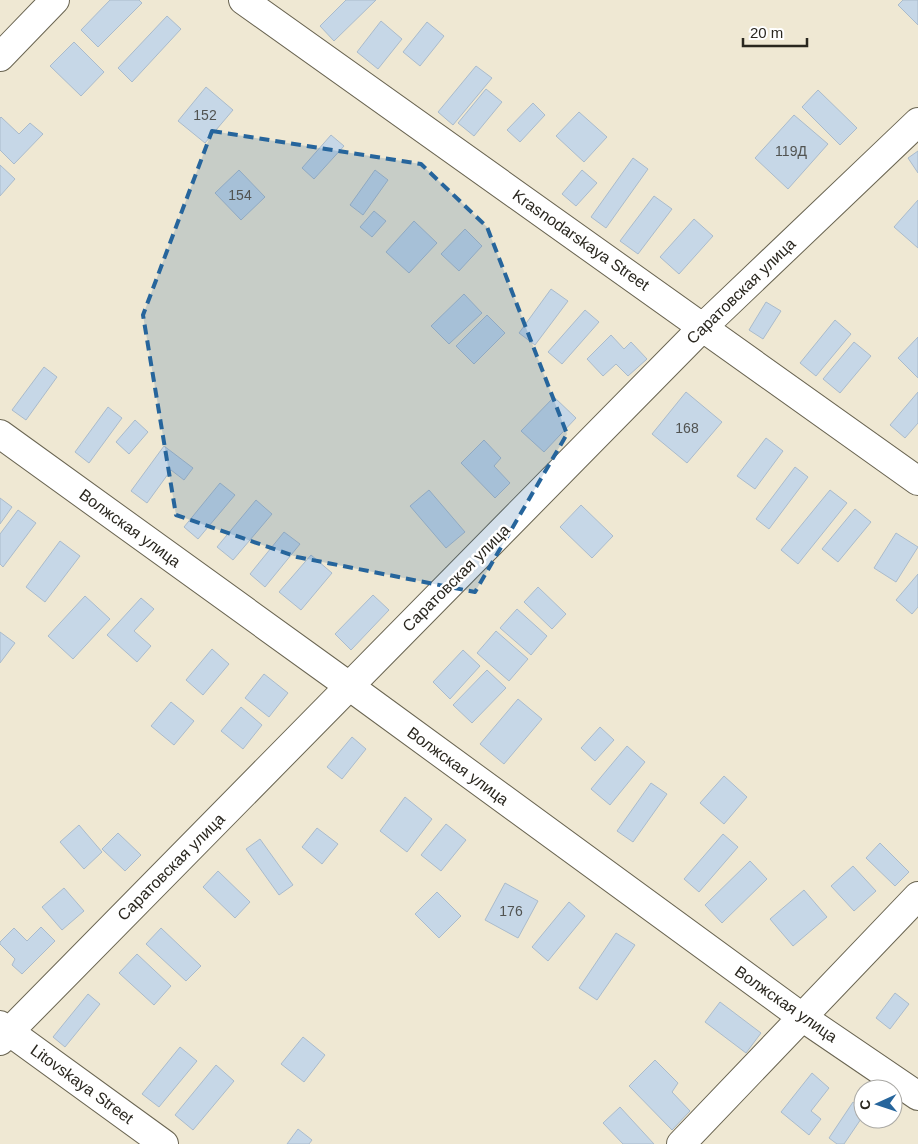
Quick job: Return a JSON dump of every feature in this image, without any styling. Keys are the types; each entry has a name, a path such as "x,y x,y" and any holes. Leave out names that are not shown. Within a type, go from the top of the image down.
{"street":[{"path":"0,57 55,0"},
{"name":"Krasnodarskaya Street","path":"243,0 918,481"},
{"name":"Саратовская улица","path":"3,1032 349,686 703,327 918,122"},
{"name":"Волжская улица","path":"0,434 802,1017 918,1096"},
{"path":"681,1144 918,896"},
{"name":"Litovskaya Street","path":"3,1032 164,1144"}],"highlighted area":[{"path":"212,131 421,164 487,227 567,434 475,592 297,557 176,515 143,315"}],"building":[{"path":"110,0 139,0 142,3 98,47 81,30"},
{"path":"346,0 376,0 334,41 320,26"},
{"path":"903,0 918,0 918,25 898,5"},
{"path":"167,16 181,29 132,82 118,68"},
{"path":"381,21 402,39 378,69 357,52"},
{"path":"427,22 444,36 420,66 403,52"},
{"path":"74,42 104,72 81,96 50,66"},
{"path":"476,66 492,78 453,125 438,112"},
{"path":"206,87 233,110 205,143 178,121"},
{"path":"486,89 502,102 474,136 458,123"},
{"path":"818,90 857,128 840,145 802,107"},
{"path":"533,103 545,115 520,142 507,130"},
{"path":"579,112 607,137 584,162 556,136"},
{"path":"794,115 828,144 788,189 755,158"},
{"path":"1,117 19,134 30,123 43,134 14,164 0,150"},
{"path":"331,135 344,146 314,179 302,168"},
{"path":"918,151 918,173 908,158"},
{"path":"633,158 648,169 606,228 591,217"},
{"path":"0,165 15,179 0,196"},
{"path":"239,170 265,197 241,220 215,193"},
{"path":"375,170 388,180 363,215 350,205"},
{"path":"582,170 597,183 576,206 562,194"},
{"path":"654,196 672,209 638,254 620,241"},
{"path":"918,200 918,248 894,227"},
{"path":"374,211 386,221 372,237 360,227"},
{"path":"694,219 713,236 679,274 660,257"},
{"path":"414,221 437,243 409,273 386,252"},
{"path":"465,229 482,246 459,271 441,254"},
{"path":"551,289 568,301 535,345 519,333"},
{"path":"464,294 482,313 449,344 431,326"},
{"path":"766,302 781,311 763,339 749,330"},
{"path":"585,310 599,322 562,364 548,352"},
{"path":"487,315 505,333 474,364 456,346"},
{"path":"835,320 851,334 816,376 800,363"},
{"path":"611,335 624,349 631,342 647,359 628,376 616,364 603,376 587,359"},
{"path":"918,337 918,378 898,358"},
{"path":"854,342 871,356 840,393 823,379"},
{"path":"44,367 57,377 26,420 12,410"},
{"path":"686,392 722,422 687,463 652,434"},
{"path":"918,392 918,423 905,438 890,425"},
{"path":"554,397 576,418 544,452 521,431"},
{"path":"108,407 122,418 89,463 75,452"},
{"path":"135,420 148,432 129,454 116,442"},
{"path":"766,438 783,451 755,489 737,476"},
{"path":"484,440 501,458 494,466 510,483 495,498 461,463"},
{"path":"164,446 193,468 184,480 171,470 147,503 131,491"},
{"path":"795,467 808,477 769,529 756,519"},
{"path":"220,483 235,495 198,539 184,527"},
{"path":"429,490 465,532 446,548 410,506"},
{"path":"830,490 847,503 798,564 781,550"},
{"path":"0,498 12,507 0,524"},
{"path":"256,500 272,514 233,560 217,547"},
{"path":"581,505 613,536 592,558 560,527"},
{"path":"855,509 871,522 838,562 822,549"},
{"path":"18,510 36,523 3,567 0,564 0,534"},
{"path":"284,532 300,544 265,587 250,574"},
{"path":"896,533 918,547 896,582 874,568"},
{"path":"60,541 80,556 45,602 26,587"},
{"path":"311,555 332,573 301,610 279,592"},
{"path":"918,574 918,607 912,614 896,600"},
{"path":"538,587 566,614 552,629 524,602"},
{"path":"373,595 389,610 351,650 335,634"},
{"path":"85,596 110,619 73,659 48,636"},
{"path":"141,598 154,609 134,631 151,646 137,662 107,635"},
{"path":"517,609 547,636 531,655 500,628"},
{"path":"496,631 528,659 509,681 477,653"},
{"path":"0,632 15,643 0,663"},
{"path":"212,649 229,664 203,695 186,680"},
{"path":"463,650 480,666 450,699 433,682"},
{"path":"487,670 506,688 472,723 453,705"},
{"path":"264,674 288,693 269,717 245,698"},
{"path":"518,699 542,719 504,764 480,744"},
{"path":"171,702 194,721 174,745 151,726"},
{"path":"241,707 262,725 243,749 221,731"},
{"path":"600,727 614,740 595,761 581,748"},
{"path":"352,737 366,749 342,779 327,767"},
{"path":"627,746 645,762 610,805 591,789"},
{"path":"724,776 747,797 724,824 700,803"},
{"path":"651,783 667,794 633,842 617,831"},
{"path":"405,797 432,819 407,852 380,831"},
{"path":"446,824 466,840 441,871 421,855"},
{"path":"79,825 102,852 84,869 60,842"},
{"path":"317,828 338,844 322,864 302,847"},
{"path":"118,833 141,855 125,871 102,849"},
{"path":"723,834 738,847 699,892 684,879"},
{"path":"260,839 293,885 279,895 246,849"},
{"path":"880,843 909,872 895,886 866,858"},
{"path":"750,861 767,879 722,923 705,905"},
{"path":"853,866 876,891 854,911 831,886"},
{"path":"218,871 250,902 235,918 203,887"},
{"path":"505,883 538,901 518,938 485,920"},
{"path":"64,888 84,911 62,930 42,907"},
{"path":"804,890 827,917 793,946 770,919"},
{"path":"437,892 461,916 439,938 415,914"},
{"path":"569,902 585,916 548,961 532,947"},
{"path":"41,927 55,941 22,974 12,965 15,959 0,942 14,928 27,941"},
{"path":"161,928 201,966 186,981 146,944"},
{"path":"616,933 635,945 597,1000 579,988"},
{"path":"137,954 171,986 154,1005 119,973"},
{"path":"895,993 909,1004 890,1029 876,1018"},
{"path":"88,994 100,1004 65,1047 53,1037"},
{"path":"720,1002 761,1033 746,1053 705,1022"},
{"path":"303,1037 325,1055 304,1082 281,1064"},
{"path":"180,1047 197,1061 159,1107 142,1094"},
{"path":"655,1060 678,1083 672,1092 690,1111 672,1130 629,1086"},
{"path":"216,1065 234,1081 193,1130 175,1115"},
{"path":"812,1073 829,1088 811,1111 821,1119 809,1135 781,1112"},
{"path":"853,1102 854,1129 844,1144 837,1144 829,1138"},
{"path":"620,1107 654,1144 623,1144 603,1123"},
{"path":"298,1129 312,1140 309,1144 287,1144"}]}
